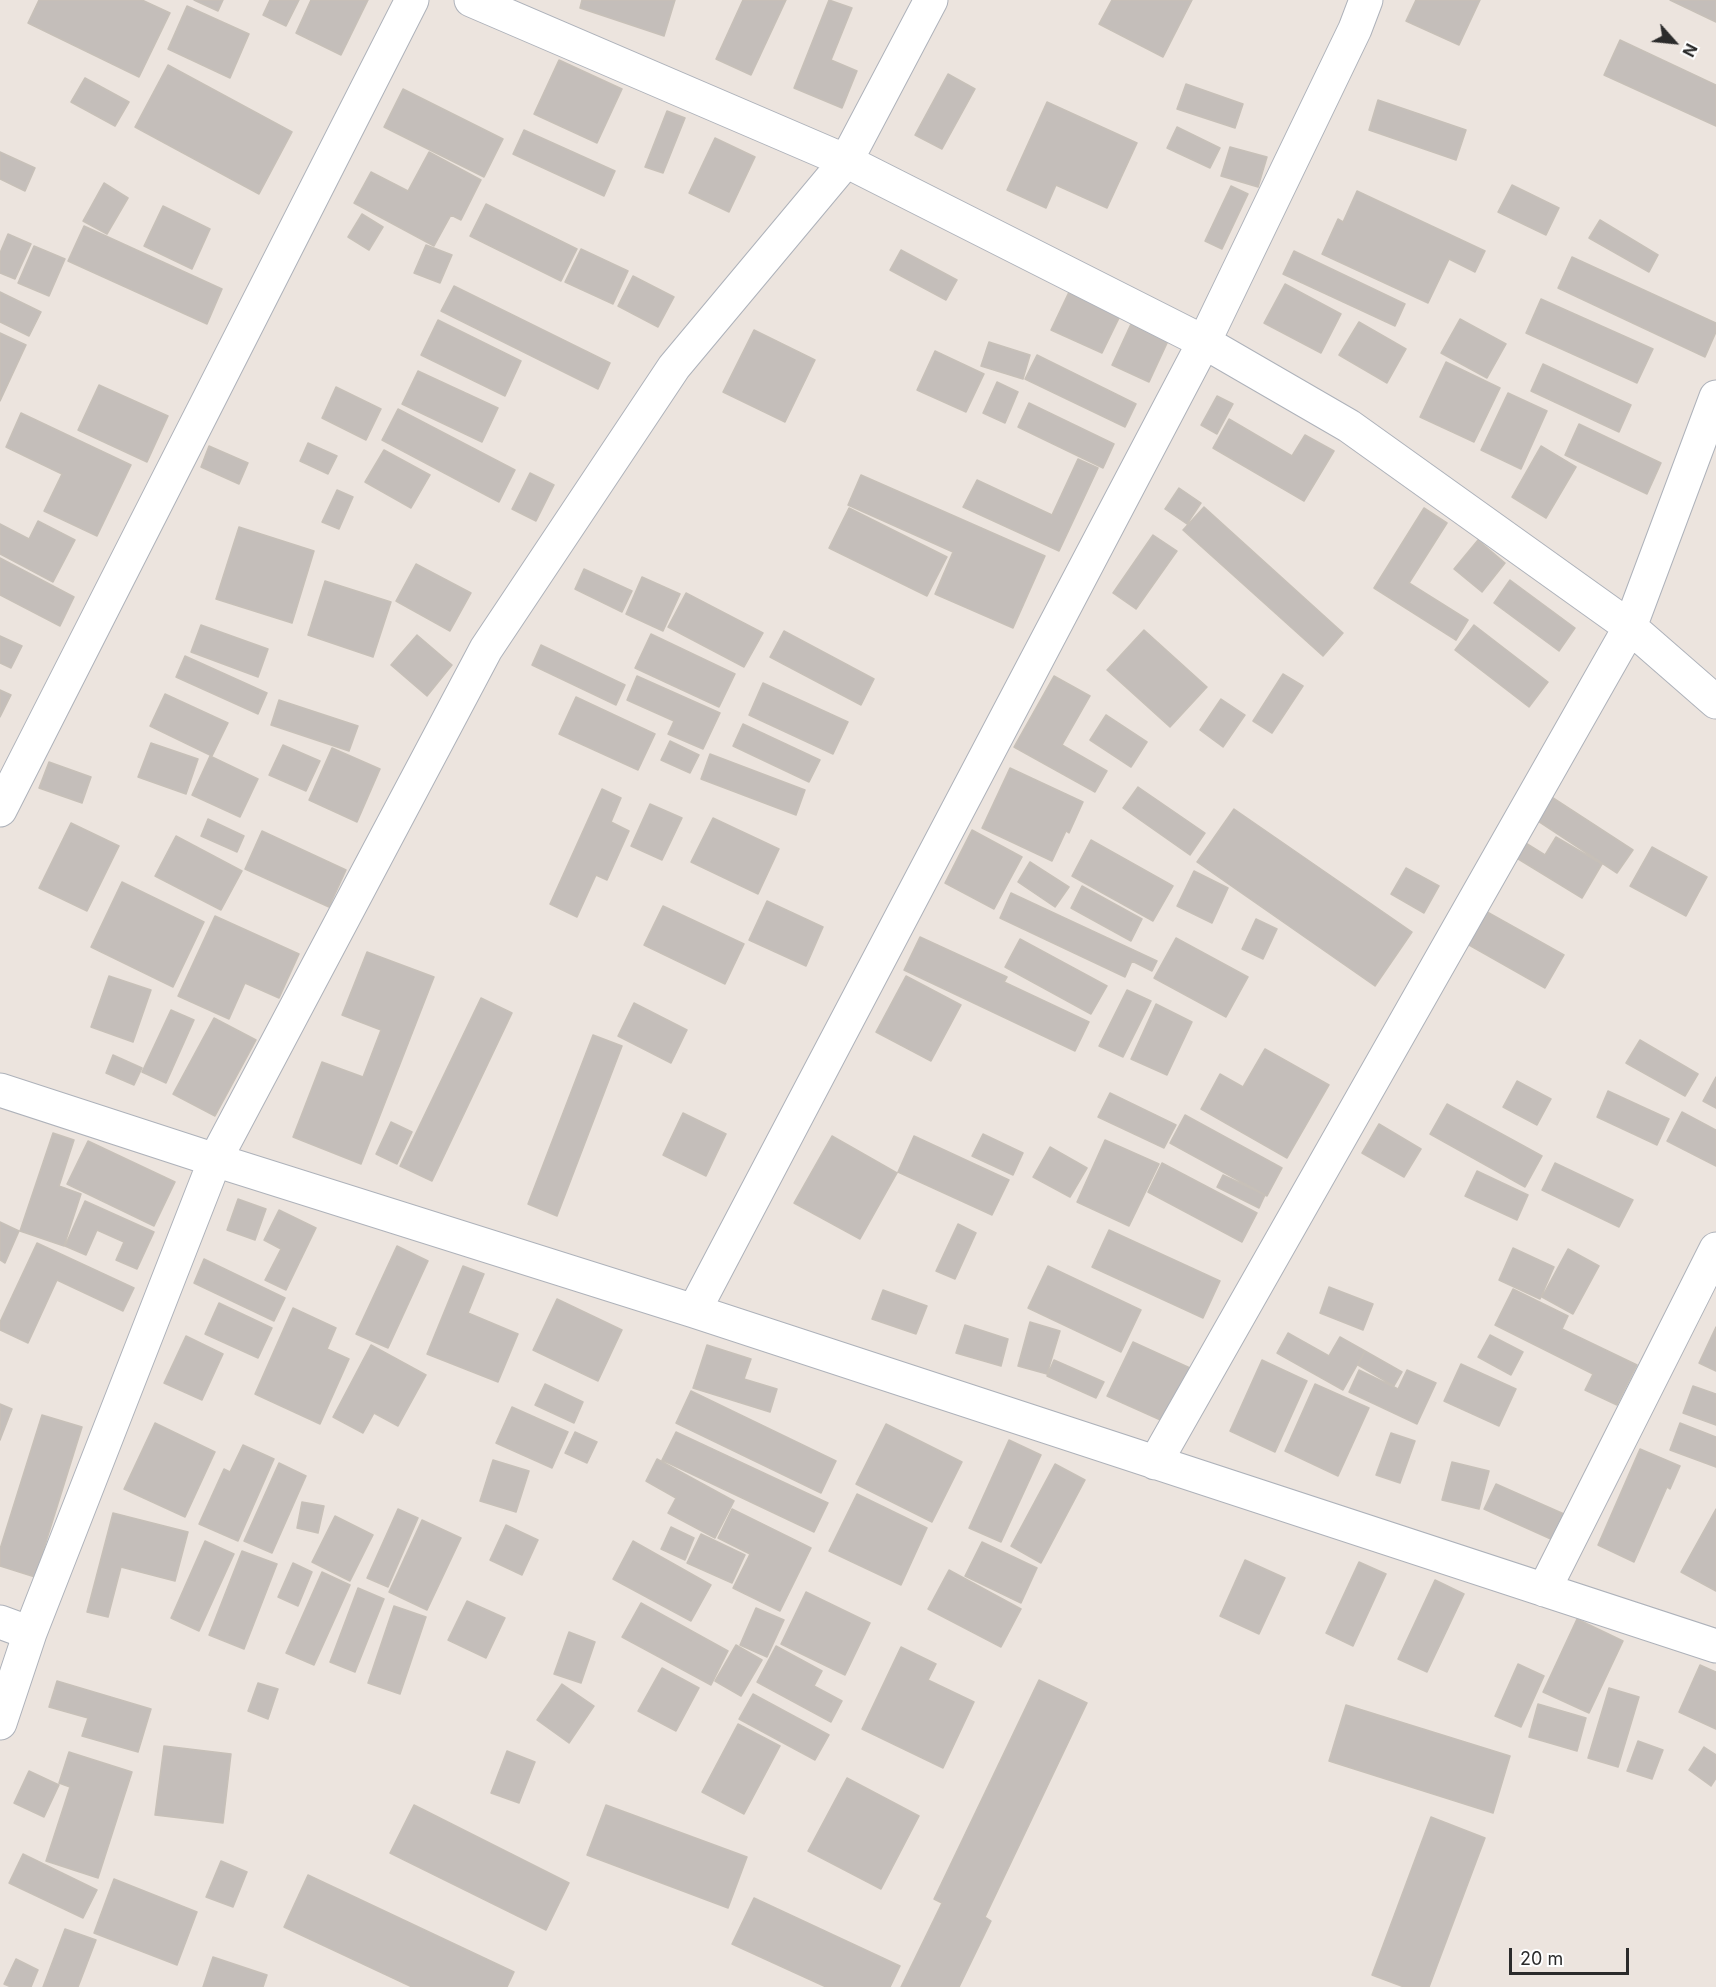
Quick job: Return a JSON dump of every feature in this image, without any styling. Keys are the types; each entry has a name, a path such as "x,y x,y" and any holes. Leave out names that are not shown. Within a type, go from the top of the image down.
{"street":[{"path":"0,810 412,0"},
{"path":"471,0 846,161 1204,342 1350,426 1630,627 1716,702"},
{"path":"0,1723 30,1633 215,1160 486,649 674,367 846,161 931,0"},
{"path":"694,1311 1204,342 1355,29 1366,0"},
{"path":"1155,1463 1630,627 1716,397"},
{"path":"0,1090 694,1311 1716,1646"},
{"path":"1544,1590 1716,1249"},
{"path":"0,1622 30,1633"}],"building":[{"path":"39,0 142,0 170,13 139,77 28,23"},
{"path":"194,0 223,0 218,11"},
{"path":"270,0 299,0 286,26 263,15"},
{"path":"311,0 368,0 341,55 296,33"},
{"path":"582,0 675,0 664,36 580,8"},
{"path":"743,0 786,0 751,75 716,59"},
{"path":"829,0 852,8 831,60 857,71 842,108 794,88"},
{"path":"1112,0 1192,0 1163,57 1099,24"},
{"path":"1416,0 1480,0 1459,45 1406,21"},
{"path":"1670,0 1716,0 1716,22"},
{"path":"187,6 249,34 230,78 168,49"},
{"path":"1620,40 1716,85 1716,126 1604,75"},
{"path":"559,60 622,89 597,143 534,114"},
{"path":"168,65 292,132 259,194 135,127"},
{"path":"948,74 975,89 942,149 915,135"},
{"path":"85,78 129,102 115,126 71,102"},
{"path":"1186,84 1243,104 1235,128 1177,109"},
{"path":"403,89 503,139 484,177 384,127"},
{"path":"1378,100 1466,130 1456,160 1369,130"},
{"path":"1047,102 1137,143 1107,208 1056,185 1046,208 1007,190"},
{"path":"667,111 685,118 663,173 645,167"},
{"path":"1177,127 1220,148 1210,168 1167,148"},
{"path":"524,130 615,171 604,196 513,154"},
{"path":"715,138 755,157 729,212 689,193"},
{"path":"1230,147 1267,157 1258,187 1221,176"},
{"path":"0,152 35,168 25,191 0,179"},
{"path":"429,152 481,180 461,220 451,215 434,246 354,203 371,172 408,191"},
{"path":"104,183 128,198 107,234 83,221"},
{"path":"1512,185 1559,208 1546,235 1498,212"},
{"path":"1231,186 1248,194 1222,249 1205,241"},
{"path":"1357,191 1485,251 1475,272 1449,259 1428,303 1322,254 1338,219 1343,222"},
{"path":"486,204 577,249 561,281 470,236"},
{"path":"163,206 210,229 192,269 144,246"},
{"path":"362,214 383,227 369,250 348,237"},
{"path":"1600,220 1658,255 1649,272 1589,238"},
{"path":"84,226 222,289 207,324 68,261"},
{"path":"8,234 31,244 15,279 0,273 0,253"},
{"path":"426,245 452,255 440,283 414,273"},
{"path":"34,246 65,259 49,296 18,283"},
{"path":"581,249 628,271 613,304 565,282"},
{"path":"901,250 957,280 946,300 890,270"},
{"path":"1294,251 1405,304 1395,326 1283,274"},
{"path":"1572,257 1716,323 1716,332 1705,357 1558,288"},
{"path":"633,276 674,297 658,327 618,306"},
{"path":"1285,284 1341,314 1321,353 1264,323"},
{"path":"454,286 610,363 598,389 441,311"},
{"path":"0,292 41,312 29,336 0,322"},
{"path":"1069,292 1120,316 1102,353 1051,330"},
{"path":"1541,299 1653,349 1637,383 1526,333"},
{"path":"1460,319 1506,344 1487,378 1441,353"},
{"path":"438,320 521,361 505,396 421,355"},
{"path":"1359,322 1406,349 1387,383 1339,355"},
{"path":"1131,324 1168,341 1149,382 1112,365"},
{"path":"754,330 815,360 785,422 723,392"},
{"path":"0,333 26,345 0,401"},
{"path":"989,342 1030,355 1023,379 981,366"},
{"path":"935,351 984,374 966,412 917,390"},
{"path":"1037,355 1136,404 1125,427 1025,379"},
{"path":"1446,362 1500,388 1474,442 1420,417"},
{"path":"1543,364 1631,405 1619,432 1531,391"},
{"path":"418,371 498,408 482,442 402,404"},
{"path":"997,382 1018,392 1005,423 983,413"},
{"path":"99,385 168,416 147,462 78,430"},
{"path":"336,387 381,409 366,440 322,418"},
{"path":"1508,393 1547,411 1521,469 1481,450"},
{"path":"1217,396 1233,404 1217,434 1201,425"},
{"path":"1029,403 1114,444 1103,468 1018,427"},
{"path":"398,409 515,470 499,502 382,440"},
{"path":"21,413 131,465 97,536 44,511 62,474 6,447"},
{"path":"1229,419 1292,456 1305,435 1334,451 1304,501 1213,448"},
{"path":"1579,424 1661,463 1647,494 1565,455"},
{"path":"308,443 337,456 328,474 300,461"},
{"path":"209,446 248,463 239,484 201,467"},
{"path":"1541,446 1576,467 1546,518 1512,497"},
{"path":"384,450 430,475 411,508 365,482"},
{"path":"1078,459 1098,468 1059,551 963,507 977,480 1052,515"},
{"path":"530,473 554,485 536,521 512,509"},
{"path":"861,475 1045,556 1013,628 935,594 953,552 848,505"},
{"path":"1179,488 1201,503 1187,524 1165,509"},
{"path":"337,490 353,497 339,529 322,522"},
{"path":"1204,507 1343,633 1323,656 1183,530"},
{"path":"849,508 947,557 927,596 829,548"},
{"path":"1424,508 1447,523 1409,583 1468,620 1456,640 1374,588"},
{"path":"38,521 75,540 53,582 0,554 0,524 29,539"},
{"path":"239,527 314,551 292,623 216,599"},
{"path":"1153,535 1177,551 1136,609 1113,593"},
{"path":"1478,540 1505,563 1482,592 1454,569"},
{"path":"0,558 74,597 60,626 0,595"},
{"path":"416,564 471,593 450,631 396,601"},
{"path":"584,569 632,591 622,612 575,589"},
{"path":"642,577 680,594 663,631 626,614"},
{"path":"1510,580 1575,628 1559,651 1494,603"},
{"path":"325,581 391,602 373,657 308,635"},
{"path":"686,593 763,633 744,667 668,627"},
{"path":"201,625 268,649 258,677 191,652"},
{"path":"1474,625 1548,682 1529,707 1455,650"},
{"path":"1144,630 1207,687 1170,727 1107,670"},
{"path":"784,631 874,679 861,705 770,657"},
{"path":"651,634 735,674 719,707 635,668"},
{"path":"417,635 452,665 427,696 391,665"},
{"path":"0,636 22,646 11,668 0,663"},
{"path":"541,645 625,685 616,705 532,665"},
{"path":"185,656 267,693 258,714 176,677"},
{"path":"1283,674 1303,686 1272,733 1253,721"},
{"path":"637,676 720,713 703,749 668,734 674,721 627,700"},
{"path":"1054,676 1090,696 1062,745 1107,771 1095,792 1014,747"},
{"path":"763,683 848,722 833,754 749,715"},
{"path":"0,690 11,695 0,717"},
{"path":"165,694 228,723 212,756 150,726"},
{"path":"576,697 655,734 638,770 559,734"},
{"path":"1221,699 1245,715 1223,747 1200,730"},
{"path":"279,700 358,726 349,751 271,725"},
{"path":"1106,715 1147,742 1131,767 1090,740"},
{"path":"743,724 820,760 809,782 733,746"},
{"path":"670,741 699,755 690,773 661,760"},
{"path":"151,743 198,759 186,794 138,777"},
{"path":"283,745 320,761 306,791 269,775"},
{"path":"332,748 380,769 357,822 309,800"},
{"path":"710,754 805,790 796,815 701,779"},
{"path":"210,756 258,779 240,817 192,795"},
{"path":"49,762 91,777 82,803 39,788"},
{"path":"1010,768 1083,802 1069,833 1066,831 1052,861 982,828"},
{"path":"1138,787 1205,833 1190,855 1123,808"},
{"path":"602,789 621,798 611,822 629,831 607,880 596,875 577,917 550,904"},
{"path":"1550,796 1633,850 1617,873 1535,819"},
{"path":"650,804 682,818 662,860 631,846"},
{"path":"1234,809 1412,932 1375,986 1197,862"},
{"path":"713,818 779,849 758,894 691,862"},
{"path":"208,819 244,836 237,852 201,836"},
{"path":"71,823 119,846 87,911 39,888"},
{"path":"972,830 1022,857 994,909 945,883"},
{"path":"262,831 346,870 329,907 245,869"},
{"path":"176,836 242,871 221,910 155,876"},
{"path":"1556,837 1602,864 1582,898 1515,857 1524,842 1545,855"},
{"path":"1091,840 1173,886 1153,921 1072,876"},
{"path":"1652,847 1707,877 1686,916 1630,886"},
{"path":"1030,862 1069,887 1055,907 1018,882"},
{"path":"1406,868 1439,886 1424,913 1391,894"},
{"path":"1194,871 1228,888 1212,923 1177,906"},
{"path":"122,882 204,922 173,987 91,947"},
{"path":"1082,886 1142,919 1131,941 1071,908"},
{"path":"1011,893 1157,961 1152,971 1132,961 1125,977 1000,918"},
{"path":"767,901 823,927 806,966 749,940"},
{"path":"663,906 744,944 725,984 644,945"},
{"path":"1480,908 1564,955 1545,988 1462,941"},
{"path":"215,916 299,954 279,998 245,983 229,1019 178,996"},
{"path":"1256,919 1277,929 1263,959 1242,949"},
{"path":"920,937 1007,977 1004,982 1089,1022 1075,1051 904,970"},
{"path":"1176,938 1248,977 1226,1017 1154,978"},
{"path":"1020,939 1107,986 1091,1014 1005,967"},
{"path":"367,952 434,977 361,1164 293,1137 322,1062 363,1077 381,1030 342,1015"},
{"path":"109,976 151,990 133,1042 91,1027"},
{"path":"906,976 961,1005 931,1061 876,1032"},
{"path":"1127,990 1151,1001 1123,1057 1099,1046"},
{"path":"481,998 512,1013 432,1181 400,1166"},
{"path":"634,1003 687,1030 671,1063 618,1036"},
{"path":"1156,1004 1192,1022 1167,1075 1131,1059"},
{"path":"171,1010 194,1020 166,1083 142,1072"},
{"path":"214,1018 256,1040 215,1116 173,1094"},
{"path":"593,1035 622,1046 557,1216 528,1204"},
{"path":"1640,1040 1698,1074 1685,1096 1626,1063"},
{"path":"1265,1049 1329,1085 1287,1158 1201,1109 1220,1074 1243,1087"},
{"path":"113,1055 142,1068 134,1085 106,1073"},
{"path":"1716,1077 1716,1108 1703,1101"},
{"path":"1517,1081 1551,1099 1537,1125 1503,1107"},
{"path":"1608,1091 1669,1119 1657,1145 1597,1117"},
{"path":"1110,1093 1176,1125 1164,1148 1098,1117"},
{"path":"1447,1104 1542,1156 1525,1187 1430,1134"},
{"path":"1682,1112 1716,1130 1716,1166 1667,1141"},
{"path":"683,1113 726,1134 706,1176 663,1155"},
{"path":"1185,1115 1282,1168 1267,1196 1170,1143"},
{"path":"391,1122 412,1132 397,1164 376,1154"},
{"path":"1379,1124 1421,1149 1404,1177 1362,1153"},
{"path":"53,1133 74,1140 59,1186 81,1194 64,1246 20,1231"},
{"path":"983,1134 1023,1153 1013,1175 972,1156"},
{"path":"832,1136 897,1173 860,1239 794,1203"},
{"path":"914,1136 1009,1180 992,1215 898,1172"},
{"path":"1105,1140 1159,1164 1129,1226 1077,1202"},
{"path":"88,1141 175,1182 154,1226 67,1184"},
{"path":"1050,1147 1087,1168 1070,1197 1033,1177"},
{"path":"1162,1163 1257,1213 1242,1242 1148,1192"},
{"path":"1555,1163 1633,1200 1619,1227 1542,1190"},
{"path":"1477,1171 1528,1195 1517,1220 1465,1196"},
{"path":"1223,1175 1265,1195 1259,1208 1217,1187"},
{"path":"238,1199 266,1209 255,1240 227,1230"},
{"path":"85,1201 154,1232 137,1269 116,1260 124,1242 97,1230 86,1255 65,1246"},
{"path":"279,1210 316,1228 286,1290 265,1280 281,1249 264,1240"},
{"path":"0,1222 19,1231 5,1263 0,1260"},
{"path":"958,1224 976,1233 955,1279 936,1271"},
{"path":"1109,1230 1220,1281 1203,1318 1092,1267"},
{"path":"37,1243 134,1288 123,1311 57,1280 28,1343 0,1330 0,1322"},
{"path":"397,1246 428,1261 388,1348 356,1334"},
{"path":"1513,1248 1554,1267 1540,1299 1499,1280"},
{"path":"1568,1249 1599,1266 1573,1314 1542,1297"},
{"path":"204,1259 285,1298 274,1321 194,1283"},
{"path":"463,1266 484,1274 468,1313 518,1334 498,1382 427,1354"},
{"path":"1048,1266 1141,1310 1121,1352 1028,1308"},
{"path":"1329,1287 1373,1304 1363,1330 1320,1313"},
{"path":"1513,1289 1568,1316 1562,1329 1637,1365 1617,1405 1585,1390 1593,1374 1495,1325"},
{"path":"883,1290 927,1306 916,1334 872,1319"},
{"path":"557,1299 622,1330 598,1381 533,1350"},
{"path":"219,1303 272,1328 258,1358 205,1334"},
{"path":"293,1308 336,1328 327,1349 349,1359 320,1424 255,1394"},
{"path":"1030,1322 1060,1331 1047,1374 1018,1366"},
{"path":"965,1325 1008,1339 1001,1366 956,1353"},
{"path":"1716,1327 1716,1371 1699,1363"},
{"path":"1288,1333 1329,1356 1340,1337 1365,1351 1343,1390 1277,1353"},
{"path":"1490,1335 1523,1352 1511,1375 1478,1357"},
{"path":"186,1336 223,1354 202,1400 164,1383"},
{"path":"1133,1342 1190,1368 1165,1422 1107,1396"},
{"path":"371,1345 426,1375 398,1426 374,1413 363,1433 333,1417"},
{"path":"707,1345 751,1359 744,1379 777,1389 770,1412 693,1388"},
{"path":"1365,1351 1402,1372 1394,1386 1358,1365"},
{"path":"1054,1360 1104,1382 1096,1398 1047,1376"},
{"path":"1262,1360 1307,1381 1275,1452 1230,1431"},
{"path":"1461,1364 1516,1389 1499,1426 1444,1401"},
{"path":"1359,1370 1398,1389 1407,1370 1436,1383 1417,1424 1349,1392"},
{"path":"545,1384 583,1402 574,1423 535,1405"},
{"path":"1315,1384 1369,1408 1338,1476 1285,1451"},
{"path":"1693,1386 1716,1394 1716,1425 1683,1413"},
{"path":"691,1391 836,1461 821,1493 676,1423"},
{"path":"0,1404 12,1409 0,1440"},
{"path":"512,1407 568,1432 552,1468 496,1443"},
{"path":"42,1415 82,1427 35,1577 0,1566 0,1549"},
{"path":"155,1423 215,1452 185,1517 124,1489"},
{"path":"1680,1423 1716,1437 1716,1467 1670,1450"},
{"path":"886,1424 962,1462 932,1522 856,1484"},
{"path":"575,1432 597,1442 587,1463 565,1453"},
{"path":"676,1432 828,1503 814,1532 662,1460"},
{"path":"1391,1433 1415,1441 1400,1483 1376,1475"},
{"path":"1009,1440 1041,1455 1001,1542 969,1528"},
{"path":"243,1445 274,1459 238,1541 199,1524 224,1469 230,1472"},
{"path":"1640,1449 1680,1466 1670,1489 1667,1487 1634,1562 1598,1545"},
{"path":"657,1459 734,1501 715,1538 668,1513 676,1498 646,1481"},
{"path":"493,1460 529,1471 516,1512 480,1501"},
{"path":"1452,1462 1489,1471 1479,1509 1442,1500"},
{"path":"279,1463 306,1476 272,1553 244,1541"},
{"path":"1055,1464 1085,1480 1041,1563 1011,1546"},
{"path":"1496,1484 1573,1518 1562,1544 1484,1509"},
{"path":"857,1494 927,1528 901,1585 829,1551"},
{"path":"302,1502 324,1506 318,1533 297,1528"},
{"path":"398,1509 418,1518 388,1587 367,1578"},
{"path":"732,1509 811,1548 780,1611 733,1588 750,1554 718,1538"},
{"path":"1716,1509 1716,1591 1681,1572"},
{"path":"113,1513 188,1532 175,1581 121,1567 108,1617 87,1612"},
{"path":"335,1516 373,1535 350,1581 312,1562"},
{"path":"422,1520 461,1538 427,1610 389,1592"},
{"path":"506,1525 538,1540 522,1575 490,1560"},
{"path":"671,1527 694,1538 685,1560 661,1549"},
{"path":"701,1534 745,1555 732,1583 687,1563"},
{"path":"205,1541 234,1554 199,1631 171,1618"},
{"path":"633,1541 711,1585 691,1621 613,1579"},
{"path":"982,1542 1037,1568 1021,1603 965,1576"},
{"path":"242,1551 277,1564 244,1649 209,1635"},
{"path":"1245,1560 1285,1578 1259,1634 1220,1616"},
{"path":"1359,1562 1386,1574 1353,1646 1326,1633"},
{"path":"293,1563 312,1572 298,1606 278,1597"},
{"path":"949,1570 1021,1609 1001,1647 928,1609"},
{"path":"322,1572 350,1585 314,1665 286,1653"},
{"path":"1435,1580 1464,1594 1427,1672 1398,1659"},
{"path":"358,1588 384,1599 355,1672 330,1662"},
{"path":"806,1592 870,1623 845,1675 781,1644"},
{"path":"467,1601 505,1618 486,1658 448,1640"},
{"path":"641,1603 728,1651 711,1685 622,1637"},
{"path":"394,1606 426,1617 400,1694 368,1683"},
{"path":"756,1608 784,1620 767,1657 740,1645"},
{"path":"1577,1619 1623,1641 1589,1713 1543,1692"},
{"path":"569,1632 595,1642 581,1683 554,1674"},
{"path":"736,1645 762,1660 741,1696 715,1681"},
{"path":"776,1646 822,1671 814,1686 842,1701 831,1722 757,1682"},
{"path":"901,1647 936,1664 928,1680 974,1702 943,1768 862,1729"},
{"path":"1518,1664 1544,1676 1521,1727 1495,1716"},
{"path":"1700,1665 1716,1672 1716,1729 1679,1712"},
{"path":"662,1668 699,1688 676,1731 638,1711"},
{"path":"1039,1680 1087,1703 985,1917 991,1921 959,1987 901,1987 942,1903 934,1899"},
{"path":"57,1681 151,1709 138,1752 82,1736 88,1718 49,1707"},
{"path":"258,1683 278,1689 268,1719 248,1711"},
{"path":"562,1684 594,1706 569,1743 537,1720"},
{"path":"1609,1688 1639,1697 1618,1767 1588,1758"},
{"path":"753,1694 829,1735 815,1760 739,1719"},
{"path":"1538,1704 1586,1718 1577,1751 1529,1737"},
{"path":"1346,1705 1510,1756 1493,1813 1329,1761"},
{"path":"738,1724 780,1746 744,1814 702,1792"},
{"path":"1638,1741 1663,1750 1652,1779 1627,1771"},
{"path":"164,1746 231,1754 223,1823 155,1815"},
{"path":"1704,1747 1716,1755 1716,1778 1711,1786 1689,1770"},
{"path":"507,1751 535,1762 519,1803 491,1793"},
{"path":"69,1752 132,1772 98,1878 46,1861 70,1787 59,1783"},
{"path":"29,1771 59,1785 44,1817 14,1803"},
{"path":"847,1778 919,1816 881,1889 808,1851"},
{"path":"414,1805 569,1883 546,1930 390,1853"},
{"path":"606,1805 747,1857 728,1908 587,1855"},
{"path":"1431,1817 1485,1838 1429,1987 1404,1987 1372,1975"},
{"path":"23,1854 97,1890 83,1918 9,1883"},
{"path":"221,1861 247,1872 233,1907 206,1897"},
{"path":"308,1875 514,1972 507,1987 412,1987 284,1927"},
{"path":"114,1879 197,1912 177,1965 94,1933"},
{"path":"754,1898 900,1966 890,1987 826,1987 732,1944"},
{"path":"65,1929 96,1940 78,1987 43,1987"},
{"path":"213,1957 267,1975 263,1987 203,1987"},
{"path":"16,1959 38,1970 31,1987 11,1987 4,1984"}]}
